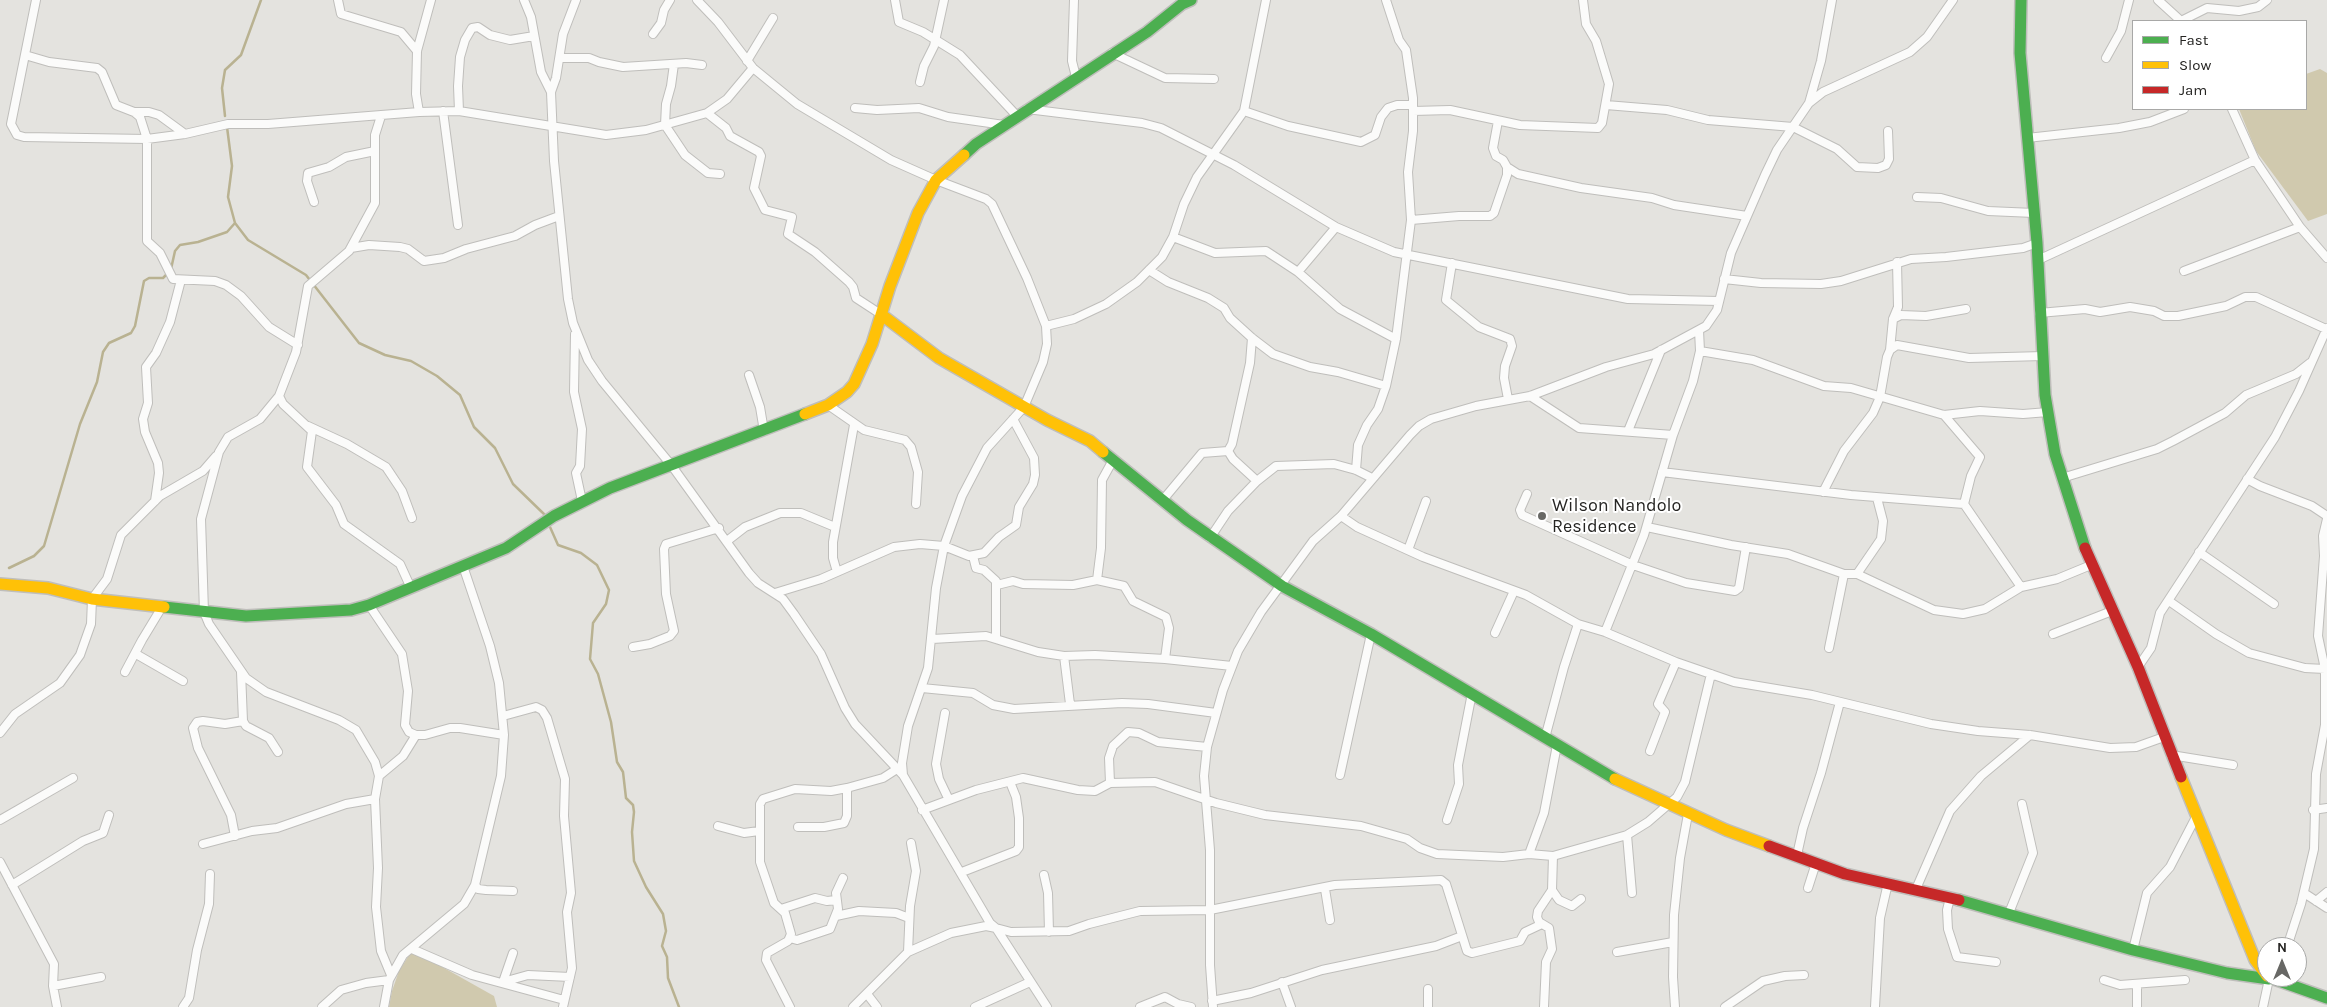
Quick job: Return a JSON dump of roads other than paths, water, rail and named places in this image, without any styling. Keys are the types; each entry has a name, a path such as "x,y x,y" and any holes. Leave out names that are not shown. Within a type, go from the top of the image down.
{"street":[{"path":"36,0 11,124 17,135 85,140 147,139 185,134 228,124 443,111 459,111 606,135 665,125 707,113 727,99 753,68"},
{"path":"338,0 341,14 401,32 417,51"},
{"path":"419,112 416,94 417,51 431,0"},
{"path":"524,0 531,17 541,72 552,92"},
{"path":"576,0 564,34 552,92 553,125 559,216 568,299 576,330 594,371 672,466 749,573 758,582 775,593 794,614 816,646 845,708 855,724 903,776 922,810 962,872 987,918 996,928 1046,1007"},
{"path":"653,34 661,23 664,10 670,0"},
{"path":"895,0 900,22 936,40 960,55 1022,113 1150,124 1214,155 1336,227 1379,247 1408,255 1532,281 1628,299 1720,301"},
{"path":"920,82 924,66 936,40 944,0"},
{"path":"1074,0 1072,61 1076,77"},
{"path":"0,584 43,587 92,599 204,612 269,616 351,610 369,605 410,586 506,548 528,536 554,516 582,501 828,405 848,392 854,384 872,344 918,213 936,180 976,144 1112,53 1147,32 1182,4 1191,0"},
{"path":"1046,326 1074,319 1094,311 1137,282 1162,257 1197,177 1244,111 1266,0"},
{"path":"1356,470 1358,445 1378,409 1386,386 1396,339 1408,255 1410,220 1408,172 1413,131 1413,108 1406,50 1399,40 1386,0"},
{"path":"1244,111 1288,126 1362,142 1369,140 1375,135 1381,117 1388,108 1397,105 1450,110 1520,125 1594,129 1602,123 1609,92 1608,77 1596,41 1586,24 1583,0"},
{"path":"1462,936 1436,946 1322,970 1212,1004 1208,801 1204,776 1207,747 1232,666 1247,634 1313,541 1340,516 1419,426 1431,419 1508,399 1530,396 1606,367 1661,350 1710,322 1720,301 1731,253 1747,216 1777,150 1809,103 1821,61 1832,0"},
{"path":"1809,103 1836,86 1910,52 1926,37 1953,0"},
{"path":"2021,0 2020,53 2038,260 2039,313 2051,438 2062,478 2091,565 2138,667 2171,755 2257,962"},
{"path":"2106,58 2121,31 2129,0"},
{"path":"2158,0 2180,20"},
{"path":"2183,20 2207,8 2240,11 2258,7 2266,0"},
{"path":"701,1 753,68 797,104 870,149 936,180 986,199 992,204 1027,278 1046,326 1048,344 1043,362 1024,407 987,448 962,496 944,546 936,588 932,639 922,688 908,726 903,776"},
{"path":"748,61 773,18"},
{"path":"459,111 460,57 465,40 472,28 478,27 490,35 510,40 534,36"},
{"path":"1112,53 1165,78 1214,79"},
{"path":"25,54 49,62 97,68 102,72 116,105 134,112 149,112 159,115 185,134"},
{"path":"560,58 589,58 623,67 674,64 702,65"},
{"path":"674,64 672,86 666,104 665,125 685,155 708,172 720,174"},
{"path":"1606,105 1667,110 1725,122 1793,127 1837,149 1857,167 1878,168 1886,165 1889,159 1888,132"},
{"path":"855,108 878,110 919,108 948,117 1004,125"},
{"path":"2027,138 2134,125 2150,122 2181,110"},
{"path":"2232,110 2255,160 2300,227 2327,258"},
{"path":"443,111 458,225"},
{"path":"134,112 140,118 147,139 148,241 160,253 173,278 215,281 226,284 241,296 269,327 298,345"},
{"path":"707,113 726,128 730,136 759,152 761,156 754,188 764,210 792,216 788,234 815,252 849,282 853,287 856,298 939,358 1024,407 1090,441 1210,538 1282,586 1371,634 1606,775 1688,814 1845,874 1916,889 2009,913 2133,950 2227,973 2257,976"},
{"path":"0,734 15,714 60,683 80,656 91,624 92,599 107,579 120,535 155,500 203,471 219,452 228,437 260,419 279,396 298,345 308,286 351,248 375,203 375,135 381,116"},
{"path":"1498,120 1493,148 1507,167 1518,174 1581,188 1652,198 1674,205 1747,216"},
{"path":"314,202 307,181 308,173 329,167 346,157 375,151"},
{"path":"2038,260 2255,160"},
{"path":"1410,220 1459,216 1490,216 1494,213 1507,167"},
{"path":"1917,197 1941,198 1988,211 2034,213"},
{"path":"351,248 369,245 400,246 408,249 420,260 444,258 466,249 515,236 535,225 559,216"},
{"path":"1298,272 1336,227"},
{"path":"2184,271 2300,227"},
{"path":"1172,237 1215,253 1266,252 1298,272 1340,309 1396,339"},
{"path":"1724,279 1761,283 1821,284 1841,281 1897,262 2023,248 2036,243"},
{"path":"1823,492 1837,463 1873,412 1880,397 1890,350 1893,320 1898,307 1897,262"},
{"path":"1452,263 1446,300 1479,327 1510,339 1512,346 1505,366 1504,378 1508,399"},
{"path":"1150,270 1168,282 1208,298 1224,308 1230,318 1273,354 1386,386"},
{"path":"155,500 159,473 158,463 145,432 144,419 148,403 146,367 156,353 170,322 181,280"},
{"path":"2039,313 2085,309 2100,312 2130,307 2154,311 2164,316 2178,316 2226,306 2245,297 2256,297 2327,329 2310,362 2299,391 2274,437 2160,613 2151,648 2138,667"},
{"path":"1893,320 1901,315 1926,316 1966,308"},
{"path":"576,330 574,392 582,429 580,466 576,473 582,501"},
{"path":"1604,632 1647,527 1673,435 1693,381 1700,351 1699,330"},
{"path":"1228,451 1232,444 1250,363 1252,338"},
{"path":"1890,350 1896,345 1925,352 1969,358 2043,356"},
{"path":"1628,431 1661,350"},
{"path":"1700,351 1753,360 1824,386 1851,388 1944,415 1980,411 2023,414 2048,412"},
{"path":"2062,478 2156,449 2218,417 2246,395 2296,374 2310,362"},
{"path":"749,375 760,406 764,431"},
{"path":"279,396 283,404 308,426 347,444 386,468 402,491 412,518"},
{"path":"1530,396 1579,428 1673,435"},
{"path":"828,405 854,425 874,433 900,438 909,444 918,472 916,504"},
{"path":"1944,415 1980,457 1971,476 1964,504 2021,587"},
{"path":"775,593 837,572 894,546 920,544 944,546 972,556 984,553 999,537 1016,525 1019,507 1033,484 1036,466 1034,458 1013,419"},
{"path":"837,572 833,558 835,527 854,425"},
{"path":"308,426 312,436 306,459 311,474 336,505 344,524 400,564 410,586"},
{"path":"1228,451 1232,458 1257,481"},
{"path":"1162,501 1202,453 1228,451"},
{"path":"219,452 201,519 204,612 209,624 241,672 266,692 339,720 356,730 375,762 379,776 375,799 378,936 380,950 390,977"},
{"path":"1097,580 1102,548 1102,480 1113,460"},
{"path":"1210,538 1228,511 1257,481 1279,465 1334,464 1356,470 1372,478"},
{"path":"1662,472 1877,498 1964,504"},
{"path":"2247,479 2312,506 2327,517 2324,587 2318,636 2325,669 2326,725 2316,764 2313,810 2314,849 2304,894 2290,937"},
{"path":"1527,494 1520,510 1522,515 1633,565 1686,583 1735,591 1739,588 1746,547"},
{"path":"1857,574 1881,539 1883,521 1877,498"},
{"path":"1408,550 1426,501"},
{"path":"727,541 746,527 780,513 801,513 835,527"},
{"path":"1340,516 1357,527 1453,570 1526,595 1578,624 1604,632 1676,662 1758,687 1803,694 1931,724 1978,731 2030,734 2110,748 2136,747 2164,737"},
{"path":"1647,527 1788,554 1844,574 1857,574 1934,610 1963,614 1985,609 2021,587 2057,579 2091,565"},
{"path":"633,647 650,644 670,636 674,630 666,594 664,549 666,544 718,528"},
{"path":"2199,552 2274,604"},
{"path":"972,556 974,566 984,570 996,584 996,639"},
{"path":"384,1007 390,977 404,955 464,904 475,884 482,862 501,776 504,716 499,683 490,646 463,566"},
{"path":"1829,648 1844,574"},
{"path":"996,584 1013,581 1023,584 1073,585 1097,580 1124,586 1133,601 1166,617 1169,628 1165,659"},
{"path":"1495,633 1514,591"},
{"path":"2169,601 2216,634 2250,653 2305,668 2325,669"},
{"path":"369,605 402,654 408,691 405,725 409,732 416,735 460,728 504,735"},
{"path":"126,672 142,640 162,607"},
{"path":"2053,634 2112,611"},
{"path":"1545,738 1564,666 1578,624"},
{"path":"1340,775 1371,634"},
{"path":"932,639 975,635 996,639 1038,652 1064,656 1095,655 1165,659 1232,666"},
{"path":"136,654 183,681"},
{"path":"1064,656 1070,704"},
{"path":"1650,751 1666,712 1658,704 1676,662"},
{"path":"241,672 243,721 246,726 269,738 278,752"},
{"path":"922,810 976,790 1016,779 1031,779 1078,790 1095,791 1110,783 1155,782 1208,801 1265,815 1362,826 1407,839 1420,848 1437,854 1503,857 1529,854 1554,856 1627,835 1677,797 1685,782 1711,674"},
{"path":"922,688 973,693 993,705 1014,709 1070,704 1148,704 1216,713"},
{"path":"1447,820 1459,784 1458,770 1462,740 1472,693"},
{"path":"1797,855 1803,828 1812,804 1840,702"},
{"path":"412,949 472,975 503,982 563,1004 570,977 572,955 567,912 571,893 564,816 563,772 547,718 542,710 536,707 504,716"},
{"path":"945,714 936,764 939,778 949,800"},
{"path":"235,836 231,814 201,754 193,728 197,722 203,721 225,724 243,721"},
{"path":"1110,783 1110,758 1113,746 1128,732 1139,733 1158,742 1207,747"},
{"path":"1916,889 1950,811 1981,776 2030,734"},
{"path":"379,776 403,756 416,735"},
{"path":"1529,854 1544,813 1557,745"},
{"path":"2171,755 2233,765"},
{"path":"790,938 785,913 774,903 760,862 759,811 763,799 795,789 831,791 847,788 883,778 897,769"},
{"path":"0,820 73,778"},
{"path":"962,872 1016,851 1019,847 1019,818 1016,797 1010,782"},
{"path":"798,828 824,827 844,823 847,816 847,788"},
{"path":"203,844 252,831 277,828 346,804 375,799"},
{"path":"2009,913 2033,852 2022,804"},
{"path":"2313,810 2327,808"},
{"path":"1675,1007 1673,942 1680,858 1688,814"},
{"path":"2133,950 2147,893 2170,867 2197,814"},
{"path":"12,885 83,841 103,833 108,815"},
{"path":"718,826 744,832 759,831"},
{"path":"1627,835 1632,893"},
{"path":"908,952 909,918 916,872 911,843"},
{"path":"1544,1007 1545,968 1552,949 1549,928 1542,924 1537,917 1538,911 1552,890 1554,856"},
{"path":"0,862 54,964 53,986 57,1007"},
{"path":"1808,888 1816,862"},
{"path":"183,1007 189,998 197,950 209,904 210,874"},
{"path":"1044,875 1048,893 1050,932"},
{"path":"790,1007 766,956 770,950 790,938 797,940 827,932 836,916 836,900 843,878"},
{"path":"853,1007 908,952 977,926 1011,932 1069,931 1140,911 1210,910 1244,902 1325,889 1335,885 1441,880 1446,884 1451,895 1467,951 1472,953 1520,941 1525,932 1542,924"},
{"path":"1875,1007 1880,918 1888,883"},
{"path":"475,884 478,889 513,891"},
{"path":"1325,889 1330,920"},
{"path":"1552,890 1560,900 1572,906 1581,899"},
{"path":"2316,901 2327,892"},
{"path":"2304,894 2327,908"},
{"path":"782,909 815,898 827,901 836,900"},
{"path":"1950,898 1947,910 1948,929 1956,956 1996,962"},
{"path":"836,916 859,911 896,913 909,918"},
{"path":"1618,952 1673,942"},
{"path":"503,982 513,953"},
{"path":"503,982 528,975 570,977"},
{"path":"1725,1007 1763,981 1785,976 1804,975"},
{"path":"53,986 101,977"},
{"path":"322,1007 341,990 390,977"},
{"path":"2104,980 2120,985 2184,980"},
{"path":"975,1007 1030,982"},
{"path":"1282,982 1291,1007"},
{"path":"2137,984 2137,1007"},
{"path":"2263,1007 2268,987"},
{"path":"2296,987 2327,998"},
{"path":"1428,989 1428,1007"},
{"path":"867,994 877,1007"},
{"path":"1140,1007 1165,998 1191,1007"},
{"path":"183,1007 194,1007"}],"waterway":[{"path":"225,116 222,88 225,70 241,55 261,0"},
{"path":"227,127 232,166 228,197 235,223 248,240 306,275 359,343 385,355 411,361 437,376 460,395 474,427 495,448 513,484 545,515"},
{"path":"171,269 175,251 180,245 198,242 227,232 235,223"},
{"path":"9,568 34,556 44,546 80,424 97,382 103,352 109,343 131,333 135,326 144,281 149,278 163,278 168,273"},
{"path":"550,527 558,545 581,553 597,565 609,590 606,604 593,623 590,659 598,674 611,722 617,762 623,772 626,798 633,805 634,861 646,887 663,914 666,931 662,946 667,957 668,978 679,1007"}],"place":[{"name":"Wilson Nandolo Residence","path":"1542,516"}]}
